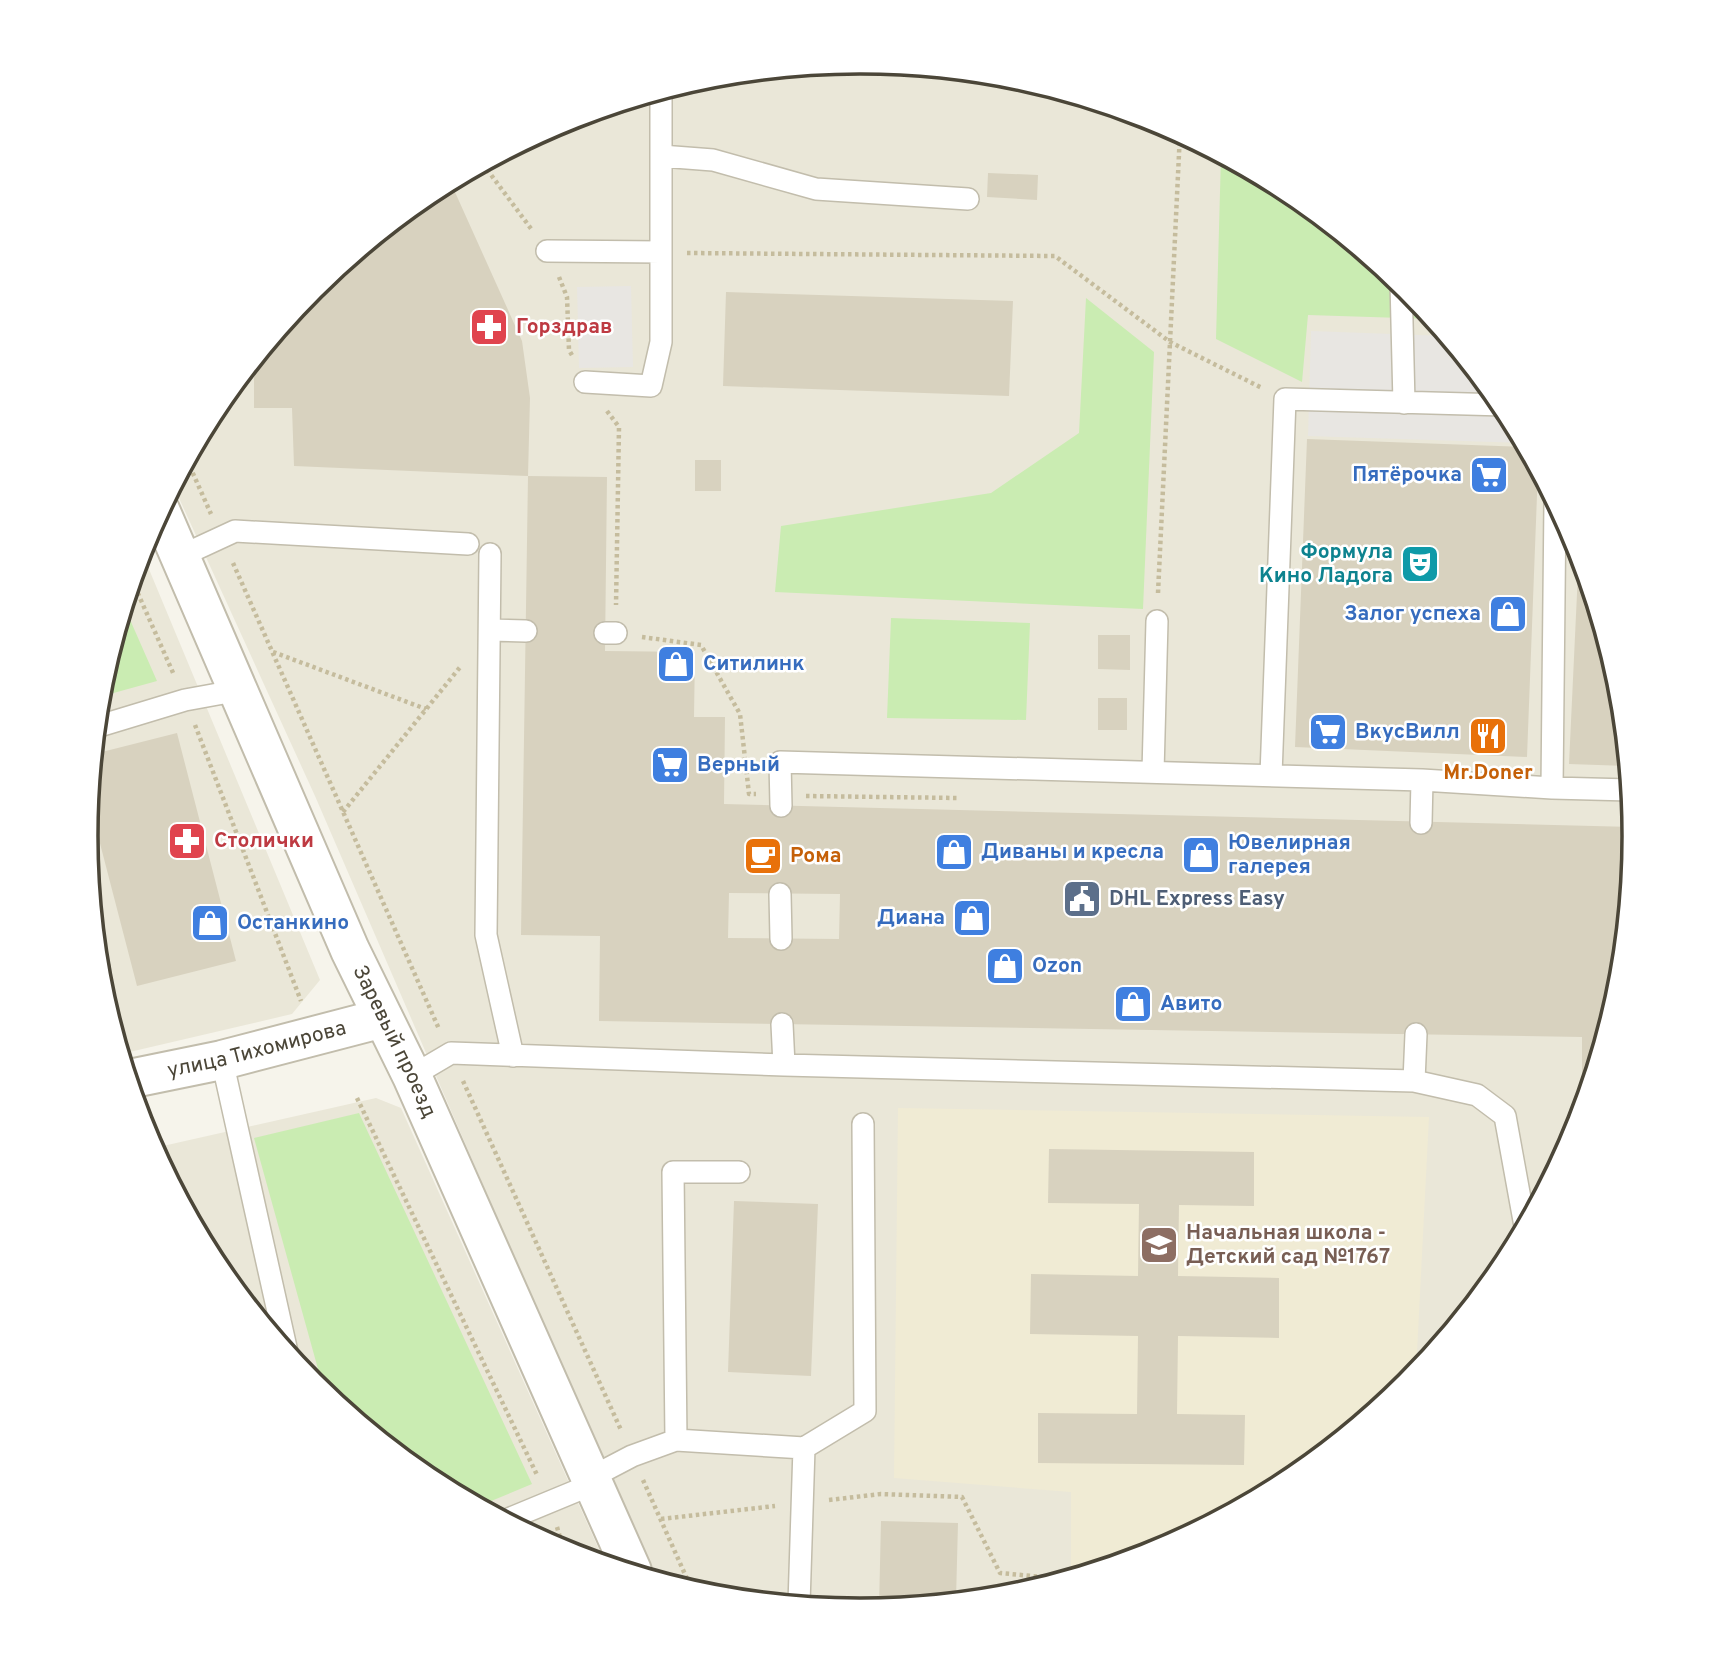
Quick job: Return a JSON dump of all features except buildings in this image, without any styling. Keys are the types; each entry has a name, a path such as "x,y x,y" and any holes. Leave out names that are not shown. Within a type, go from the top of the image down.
{"street":[{"name":"Заревый проезд","path":"166,523 350,950 412,1076 627,1561"},
{"name":"улица Тихомирова","path":"137,1077 222,1060 383,1018"}],"lane":[{"path":"585,382 651,386 662,342 661,100"},
{"path":"661,156 713,160 816,189 968,200"},
{"path":"547,251 662,253"},
{"path":"1401,300 1404,403"},
{"path":"1271,775 1285,399 1489,405"},
{"path":"1552,788 1555,524"},
{"path":"181,556 235,531 468,544"},
{"path":"491,554 486,935 513,1056"},
{"path":"1153,772 1157,621"},
{"path":"489,630 526,631"},
{"path":"107,724 185,700 240,690"},
{"path":"781,806 780,762 1271,775 1620,790"},
{"path":"1421,823 1422,780"},
{"path":"780,894 781,939"},
{"path":"782,1024 784,1065"},
{"path":"1415,1081 1416,1034"},
{"path":"412,1076 451,1054 1415,1081 1477,1095 1505,1116 1522,1212"},
{"path":"222,1060 283,1333"},
{"path":"517,1516 591,1481 632,1456 676,1440 804,1448 865,1411 863,1124"},
{"path":"676,1440 673,1172 739,1172"},
{"path":"800,1595 804,1448"}],"path":[{"path":"1157,621 1179,144"},
{"path":"662,253 1055,257 1170,342 1285,399"},
{"path":"567,297 569,350"},
{"path":"619,427 619,464"},
{"path":"138,593 185,700 289,964 304,1011"},
{"path":"272,652 426,709"},
{"path":"343,812 457,671"},
{"path":"357,1098 549,1502 559,1535"},
{"path":"661,1519 881,1494 962,1497 1000,1573 1037,1577"}],"shaded area":[{"path":"810,75 910,75 1009,88 1057,99 1105,114 1197,152 1283,202 1324,231 1399,297 1433,333 1494,412 1520,455 1564,544 1582,591 1596,638 1615,736 1622,836 1620,885 1615,935 1596,1033 1582,1080 1543,1173 1494,1259 1465,1299 1399,1374 1362,1408 1324,1440 1241,1495 1197,1519 1105,1557 1057,1572 959,1591 860,1598 810,1596 711,1583 648,1567 315,796 178,496 226,412 287,333 321,297 396,231 479,176 568,132 663,99 711,88"},
{"path":"631,286 633,367 579,368 577,287"},
{"path":"1311,331 1435,336 1494,412 1513,443 1308,436"},
{"path":"148,566 320,980 292,1014 130,1052 113,984 105,935 98,836 105,736 113,687 124,638"},
{"path":"376,1098 401,1108 600,1551 523,1519 437,1469 396,1440 321,1374 287,1338 226,1259 200,1216 165,1146"},
{"name":"Начальная школа - Детский сад №1767","path":"898,1108 1429,1117 1417,1355 1362,1408 1324,1440 1283,1469 1197,1519 1152,1539 1071,1568 1071,1492 894,1478"}],"green space":[{"path":"1221,165 1283,202 1324,231 1362,263 1419,319 1308,315 1302,382 1216,339"},
{"path":"1086,298 1154,352 1143,609 775,592 781,526 991,493 1079,433"},
{"path":"891,618 1030,623 1026,720 887,718"},
{"path":"130,619 157,681 112,693"},
{"path":"359,1113 532,1484 490,1501 396,1440 319,1372 254,1138"}],"place":[{"name":"Горздрав","path":"489,327"},
{"name":"Пятёрочка","path":"1489,475"},
{"name":"Формула Кино Ладога","path":"1420,564"},
{"name":"Залог успеха","path":"1508,614"},
{"name":"Ситилинк","path":"676,664"},
{"name":"ВкусВилл","path":"1328,732"},
{"name":"Mr.Doner","path":"1488,736"},
{"name":"Верный","path":"670,765"},
{"name":"Столички","path":"187,841"},
{"name":"Диваны и кресла","path":"954,852"},
{"name":"Ювелирная галерея","path":"1201,855"},
{"name":"Рома","path":"763,856"},
{"name":"DHL Express Easy","path":"1082,899"},
{"name":"Диана","path":"972,918"},
{"name":"Останкино","path":"210,923"},
{"name":"Ozon","path":"1005,966"},
{"name":"Авито","path":"1133,1004"},
{"name":"Начальная школа - Детский сад №1767","path":"1159,1245"}]}
